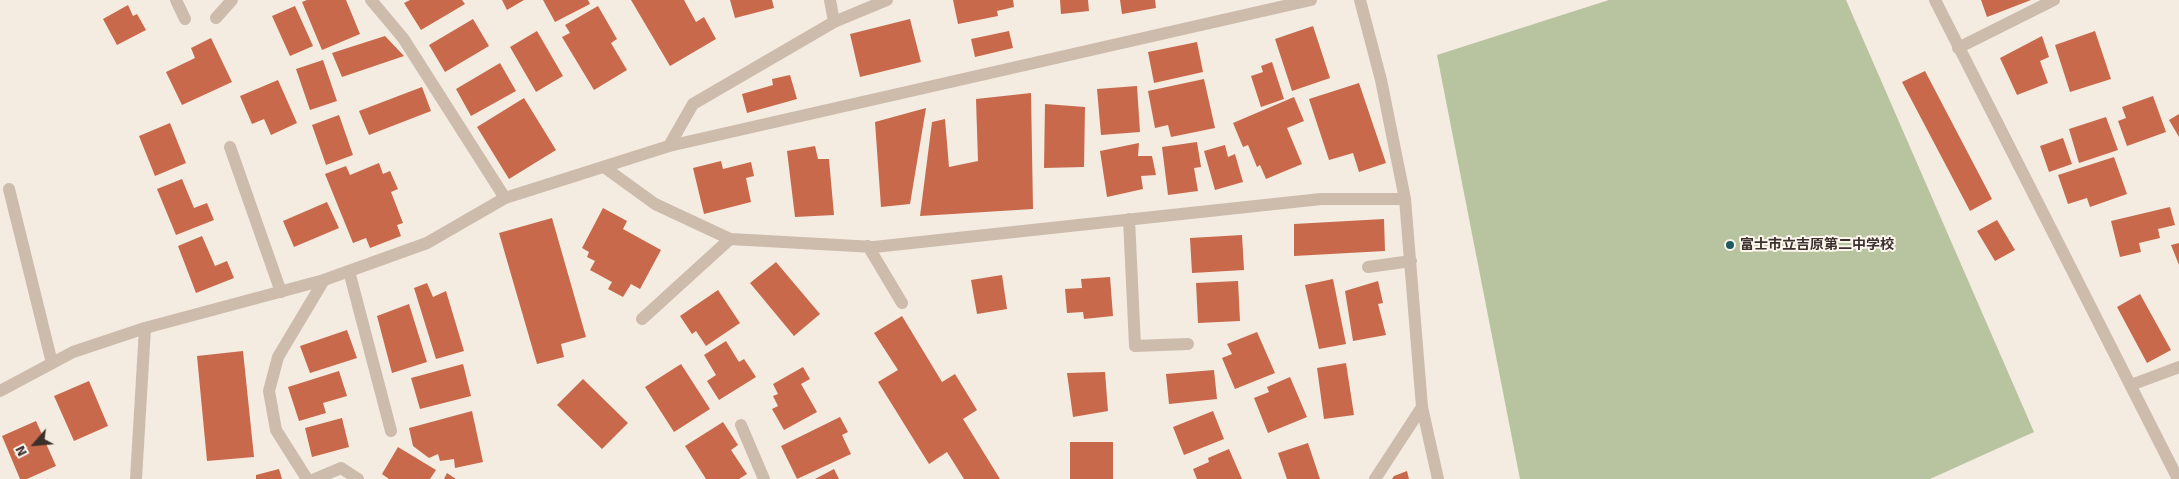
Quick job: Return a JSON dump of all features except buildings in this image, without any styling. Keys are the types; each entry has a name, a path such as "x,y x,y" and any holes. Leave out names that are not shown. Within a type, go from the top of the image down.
{"street":[{"path":"176,0 185,19"},
{"path":"216,18 232,0"},
{"path":"371,0 403,38 505,198"},
{"path":"830,0 834,22"},
{"path":"669,146 693,104 834,22 887,0"},
{"path":"0,391 73,352 145,328 324,280 427,243 505,198 669,146 1311,0"},
{"path":"1360,0 1381,80 1405,199 1422,407 1438,479"},
{"path":"1935,0 2178,479"},
{"path":"1958,48 2054,0"},
{"path":"230,147 281,292"},
{"path":"604,167 655,204 730,239 868,246 1321,199 1405,199"},
{"path":"8,189 52,362"},
{"path":"1128,219 1136,346 1188,344"},
{"path":"642,319 730,239"},
{"path":"868,246 902,304"},
{"path":"1368,267 1410,261"},
{"path":"349,271 392,431"},
{"path":"307,479 276,430 269,391 278,357 324,280"},
{"path":"136,479 145,328"},
{"path":"2131,385 2179,367"},
{"path":"1375,479 1422,407"},
{"path":"741,425 764,479"},
{"path":"315,479 341,468 358,479"}],"green space":[{"name":"富士市立吉原第二中学校","path":"1609,0 1846,0 2034,432 1930,479 1520,479 1437,55"}],"place":[{"name":"富士市立吉原第二中学校","path":"1730,245"}]}
